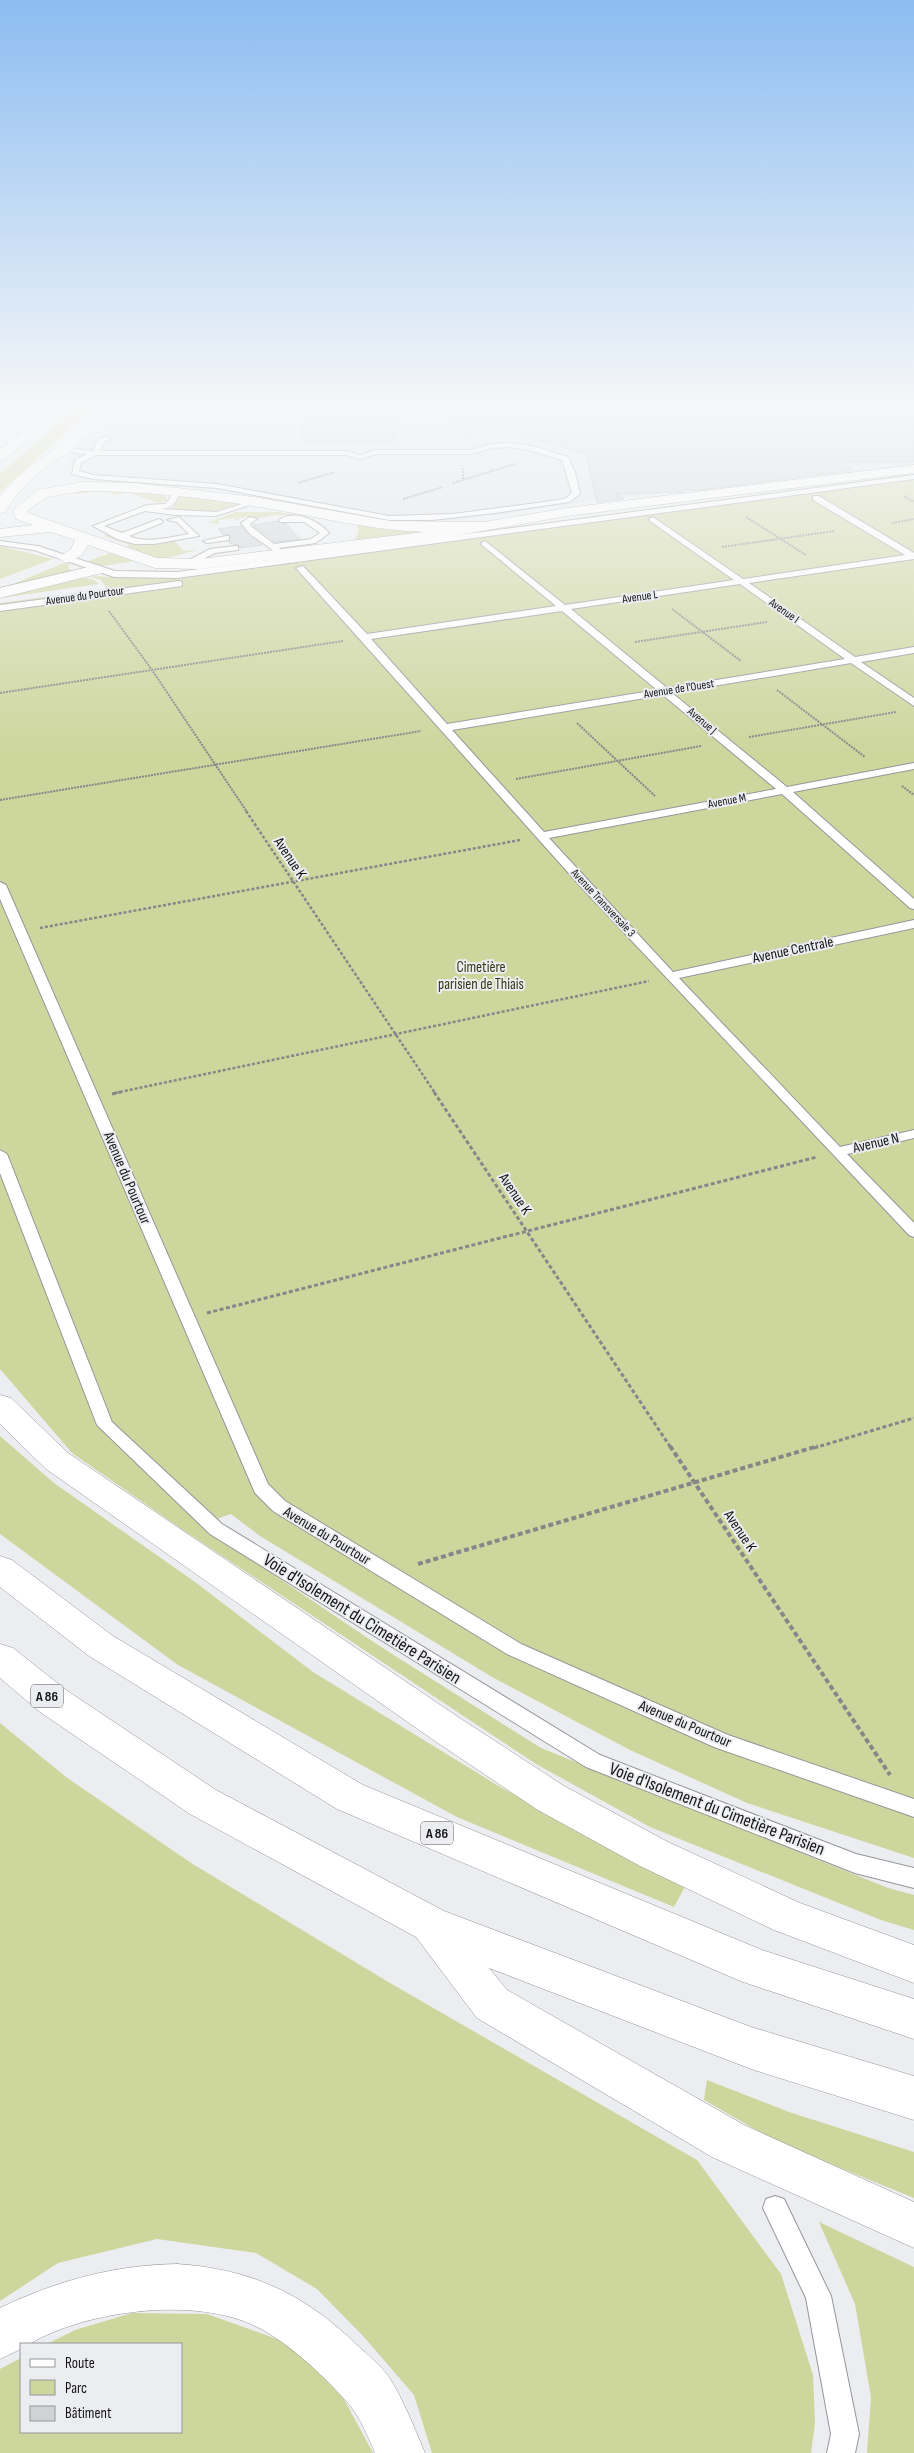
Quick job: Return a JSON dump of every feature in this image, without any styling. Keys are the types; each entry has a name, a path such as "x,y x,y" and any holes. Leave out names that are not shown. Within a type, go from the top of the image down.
{"main road":[{"path":"41,524 83,540 162,564"},
{"path":"329,549 344,538 349,531 346,524"},
{"path":"397,524 418,527 451,524"},
{"path":"0,593 98,570 162,564 184,565 275,548 329,549 442,534 475,524"},
{"path":"0,533 50,528"},
{"path":"0,584 66,558 77,552 83,540"},
{"path":"0,1406 57,1461 436,1723 551,1798 654,1854 788,1916 914,1964"},
{"name":"A 86","path":"0,1569 101,1646 350,1797 758,1968 914,2019"},
{"name":"A 86","path":"0,1658 53,1701 203,1802 430,1924 512,1958 751,2048 914,2098"},
{"path":"430,1924 492,2004 728,2141 914,2225"},
{"path":"0,2335 51,2310 96,2295 144,2288 189,2288 240,2297 278,2312 312,2336 366,2388 393,2434 400,2453"}],"lane":[{"path":"100,524 96,526 120,537 143,543 195,536 184,529 182,524"},
{"path":"120,537 151,524"},
{"path":"184,565 206,537 211,524"},
{"path":"254,524 249,537 275,548 313,541 325,533 317,524"},
{"path":"0,543 35,548 98,570 134,576 177,575 553,524"},
{"name":"Avenue du Pourtour","path":"0,608 619,524"},
{"name":"Avenue I","path":"660,524 914,703"},
{"path":"860,524 914,556"},
{"path":"184,529 206,537 228,541 206,537"},
{"path":"120,537 167,531"},
{"name":"Avenue J","path":"486,542 784,790 914,905"},
{"name":"Avenue L","path":"366,637 914,556"},
{"name":"Avenue Transversale 3","path":"300,568 366,637 443,728 541,836 914,1232"},
{"name":"Avenue de l'Ouest","path":"443,728 914,650"},
{"name":"Avenue M","path":"541,836 914,766"},
{"name":"Avenue du Pourtour","path":"0,885 261,1488 278,1506 514,1649 721,1741 913,1808"},
{"name":"Avenue Centrale","path":"671,976 914,924"},
{"name":"Avenue N","path":"837,1152 914,1134"},
{"name":"Voie d'Isolement du Cimetière Parisien","path":"0,1154 105,1425 216,1529 594,1761 855,1863 914,1878"},
{"path":"775,2208 818,2296 845,2434 841,2453"}],"path":[{"path":"759,524 827,569"},
{"path":"697,550 882,524"},
{"name":"Avenue K","path":"98,594 152,670 394,1035 913,1808"},
{"path":"654,595 914,795"},
{"path":"612,646 793,618"},
{"path":"0,693 366,637"},
{"path":"561,708 672,812"},
{"path":"0,800 443,728"},
{"path":"20,931 541,836"},
{"path":"92,1098 671,976"},
{"path":"187,1318 837,1152"},
{"path":"388,1573 695,1485 914,1418"}],"green space":[{"path":"356,524 375,524 437,532 348,544 356,538 359,530"},
{"name":"Cimetière parisien de Thiais","path":"582,524 914,524 914,1858 747,1803 630,1750 492,1677 260,1536 231,1514 200,1525 378,1645 541,1748 888,1888 914,1895 914,1930 881,1920 650,1827 536,1764 183,1530 72,1453 0,1369 0,603 105,589 106,587 101,580 89,576 176,579"},
{"path":"107,534 132,544 175,541 183,551 197,550 160,560 123,548 130,545 104,536"},
{"path":"0,546 53,559 0,579"},
{"path":"110,553 134,561 102,566 88,561"},
{"path":"64,563 70,564 68,568 73,572 1,589"},
{"path":"83,577 94,580 99,584 0,598 0,596"},
{"path":"0,1436 54,1483 195,1582 313,1672 497,1785 575,1828 687,1883 674,1907 457,1817 178,1665 0,1534"},
{"path":"0,1723 66,1777 191,1863 390,1983 697,2160 781,2274 813,2375 815,2423 811,2453 432,2453 414,2395 364,2337 317,2289 256,2253 157,2239 58,2263 0,2301"},
{"path":"707,2080 789,2112 914,2152 914,2198 777,2142 704,2100"},
{"path":"819,2222 914,2267 914,2453 867,2453 871,2397 855,2304"},
{"path":"132,2313 207,2314 285,2342 339,2390 373,2453 0,2453 0,2369 20,2359 20,2433 182,2433 182,2343 49,2343 75,2330"}],"building":[{"path":"286,524 300,539 275,542 253,525"},
{"path":"241,526 249,536 262,545 240,548 239,545 229,542 230,535 223,535 219,529"}]}
